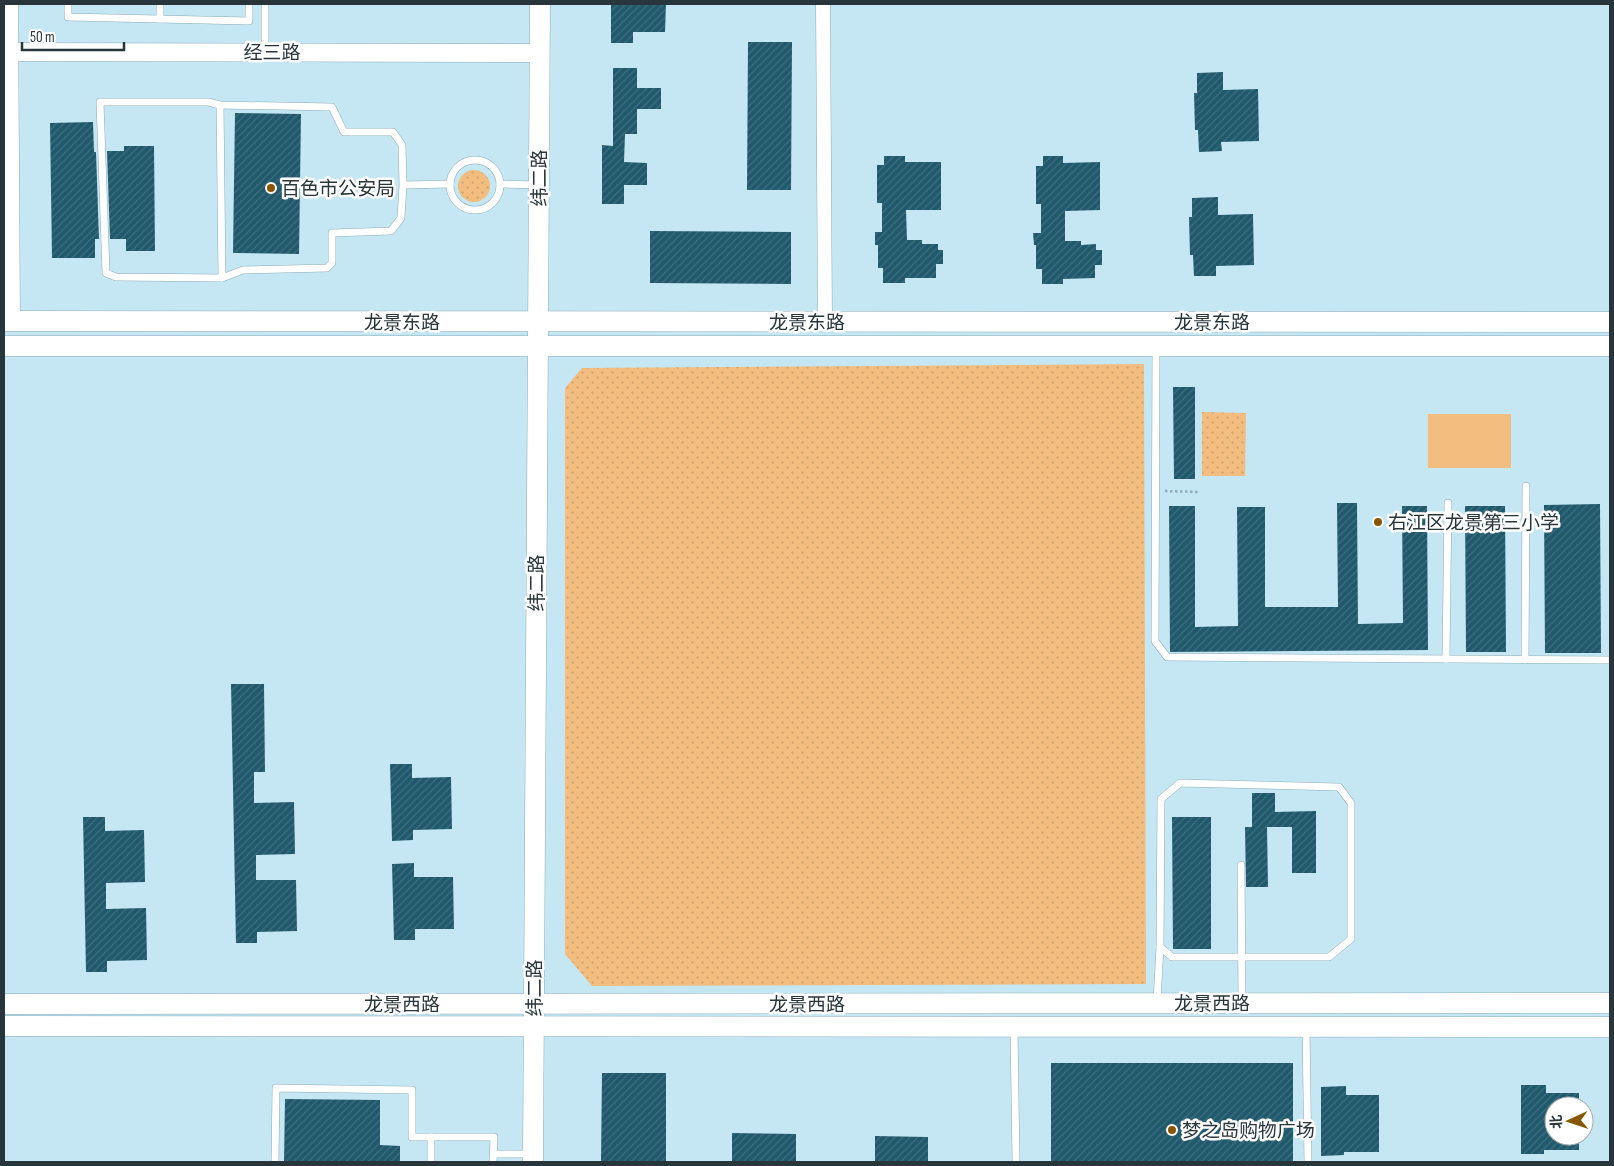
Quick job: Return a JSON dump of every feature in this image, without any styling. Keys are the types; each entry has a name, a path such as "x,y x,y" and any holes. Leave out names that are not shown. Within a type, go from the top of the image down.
{"main road":[{"name":"纬二路","path":"533,1158 540,4"},
{"name":"龙景东路","path":"7,321 1610,322"},
{"name":"龙景东路","path":"4,346 1610,346"},
{"name":"龙景西路","path":"4,1004 1610,1003"},
{"name":"龙景西路","path":"4,1026 1610,1026"}],"street":[{"path":"7,321 7,52 9,4"},
{"path":"823,4 825,322"},
{"name":"经三路","path":"7,52 540,52"}],"lane":[{"path":"68,4 68,17 249,21 249,4"},
{"path":"160,4 160,19"},
{"path":"265,4 265,52"},
{"path":"100,102 208,102 220,105 332,107 344,132 393,132 402,145 403,185 401,218 392,231 332,233 332,263 327,268 242,270 222,278 116,277 106,273 100,102"},
{"path":"220,105 222,278"},
{"path":"476,160 490,165 495,170 500,184 496,198 491,204 484,208 472,210 465,208 455,200 450,184 452,174 457,167 462,163 476,160"},
{"path":"403,185 450,184"},
{"path":"500,184 539,185"},
{"path":"1156,346 1155,641 1166,658 1610,660"},
{"path":"1525,660 1526,486"},
{"path":"1446,659 1448,503"},
{"path":"1157,1004 1160,947 1161,799 1180,783 1339,788 1351,803 1351,939 1329,957 1172,957 1160,947"},
{"path":"1241,865 1242,1004"},
{"path":"1014,1026 1016,1162"},
{"path":"1306,1026 1308,1162"},
{"path":"275,1162 276,1088 412,1090 412,1137 494,1137 494,1158 533,1158"},
{"path":"431,1137 431,1162"}],"path":[{"path":"1156,491 1198,492"}],"shaded area":[{"path":"474,170 486,174 490,186 486,198 474,202 462,198 458,186 462,174"},
{"path":"1144,364 1146,984 592,986 565,954 565,388 582,368"},
{"path":"1202,412 1246,413 1245,476 1202,476"},
{"path":"1428,414 1511,414 1511,468 1428,468"}],"building":[{"path":"611,4 666,4 665,32 633,32 633,43 611,43"},
{"path":"748,42 792,42 791,190 747,190"},
{"path":"613,68 637,68 637,88 661,88 661,109 637,109 637,134 625,134 624,162 647,163 647,185 624,185 624,204 602,204 602,145 613,146"},
{"path":"1223,72 1223,90 1258,89 1259,141 1221,142 1222,151 1199,152 1198,130 1195,130 1194,93 1197,93 1197,73"},
{"path":"235,113 301,114 299,254 233,253"},
{"path":"93,122 99,239 95,239 95,258 52,258 50,123"},
{"path":"124,146 154,146 155,251 126,251 126,239 110,239 107,151 124,151"},
{"path":"884,156 905,156 905,162 941,162 941,210 906,210 907,240 922,240 922,244 938,244 938,250 943,250 943,264 936,264 936,278 905,278 905,283 883,283 883,268 878,268 878,245 875,245 875,232 882,232 882,203 877,203 877,165 884,165"},
{"path":"1043,156 1063,156 1063,163 1100,162 1100,210 1065,211 1065,241 1081,241 1081,245 1096,244 1096,250 1102,250 1102,265 1095,265 1095,278 1063,279 1063,284 1042,284 1042,269 1036,269 1036,245 1034,245 1033,233 1041,233 1041,204 1036,204 1036,166 1043,166"},
{"path":"1218,197 1218,215 1253,214 1254,265 1216,266 1216,276 1194,276 1193,255 1190,255 1189,217 1192,217 1192,198"},
{"path":"650,231 791,232 791,284 650,283"},
{"path":"1173,387 1195,387 1195,479 1174,479"},
{"path":"1337,503 1357,503 1358,624 1403,623 1402,506 1427,506 1428,650 1170,652 1169,506 1195,506 1195,627 1238,626 1237,507 1265,507 1265,607 1338,607"},
{"path":"1600,504 1601,653 1545,653 1544,505"},
{"path":"1465,506 1505,506 1506,652 1466,652"},
{"path":"231,684 264,684 265,772 254,772 254,803 294,802 295,854 256,855 256,880 296,880 297,931 257,932 257,943 236,943"},
{"path":"390,764 412,764 412,778 451,777 452,829 413,830 413,840 392,841"},
{"path":"1252,793 1275,793 1275,812 1316,811 1316,873 1292,873 1292,827 1267,827 1268,887 1246,887 1245,827 1252,827"},
{"path":"83,817 105,817 105,831 144,830 145,882 106,883 106,909 146,908 147,960 107,961 107,972 86,972"},
{"path":"1172,817 1211,817 1211,949 1173,949"},
{"path":"414,863 414,877 453,877 454,929 415,929 415,940 394,940 392,864"},
{"name":"梦之岛购物广场","path":"1051,1063 1293,1063 1293,1162 1051,1162"},
{"path":"602,1073 666,1073 666,1162 601,1162"},
{"path":"1521,1085 1546,1085 1546,1093 1579,1093 1579,1096 1544,1096 1544,1146 1579,1146 1579,1150 1544,1150 1544,1154 1521,1154"},
{"path":"1346,1086 1346,1095 1379,1095 1379,1152 1344,1152 1344,1155 1321,1156 1321,1087"},
{"path":"285,1099 380,1100 380,1145 400,1146 400,1162 284,1162"},
{"path":"732,1133 796,1134 796,1162 732,1162"},
{"path":"875,1136 928,1137 928,1162 875,1162"}],"place":[{"name":"百色市公安局","path":"271,188"},
{"name":"右江区龙景第三小学","path":"1378,522"},
{"name":"梦之岛购物广场","path":"1172,1130"}]}
